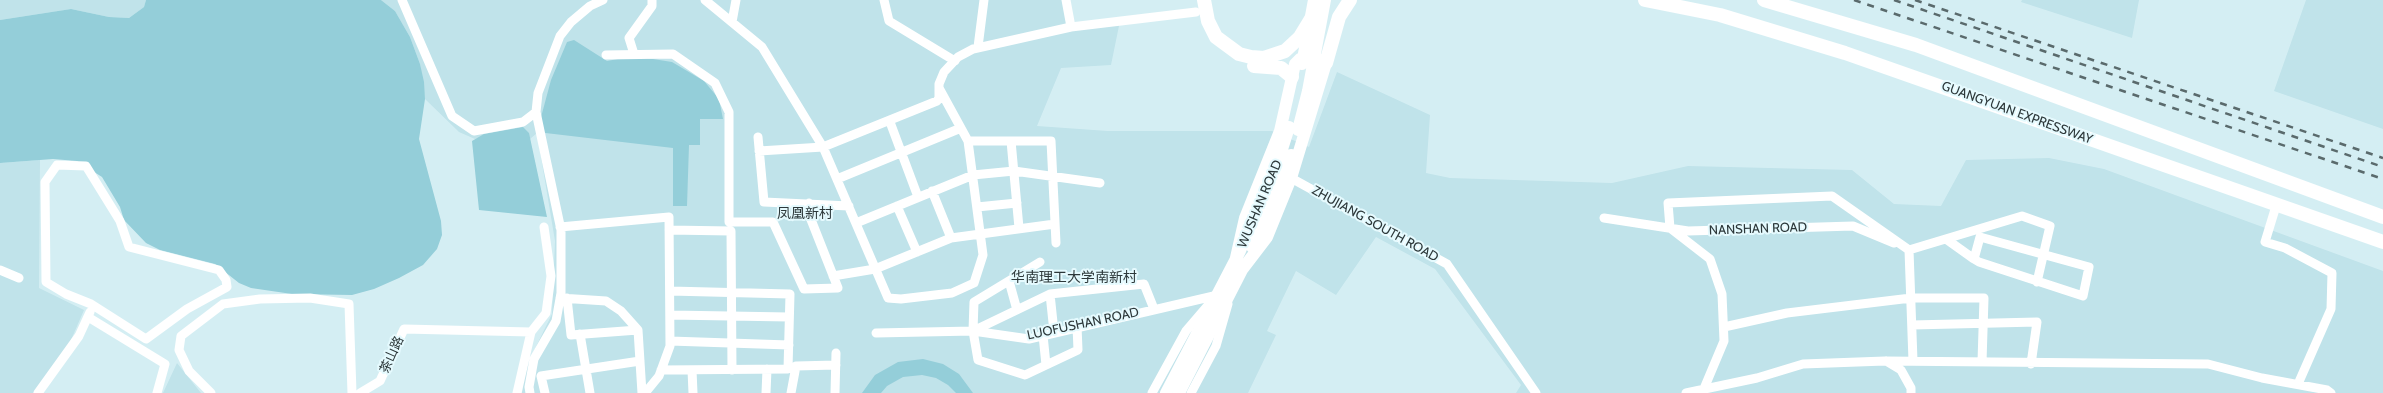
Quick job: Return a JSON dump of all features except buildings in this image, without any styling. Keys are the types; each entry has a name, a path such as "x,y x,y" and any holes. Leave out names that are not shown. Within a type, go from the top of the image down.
{"highway":[{"path":"1204,0 1208,21 1216,37 1239,54 1251,58 1264,58 1276,55 1293,45 1311,19"},
{"path":"1326,63 1339,17 1350,0"},
{"name":"GUANGYUAN EXPRESSWAY","path":"1645,0 1720,15 1853,56 2276,206 2383,242"},
{"path":"1764,0 1916,45 2383,217"},
{"path":"1195,6 1199,22 1211,41 1232,59 1246,65 1281,68 1292,77"}],"main road":[{"name":"WUSHAN ROAD","path":"1284,160 1291,116 1314,0"},
{"name":"WUSHAN ROAD","path":"1179,393 1230,293 1238,267 1284,160 1308,91 1325,0"},
{"path":"1307,57 1326,63 1291,178 1267,237 1238,267 1245,218 1280,131 1295,64 1300,59 1307,57"},
{"name":"WUSHAN ROAD","path":"1166,393 1218,295 1238,267"}],"street":[{"path":"402,0 452,116 474,131 523,122 536,112"},
{"path":"603,0 590,6 570,22 560,36 538,93 536,112 560,227 564,298 571,335 638,330"},
{"path":"634,54 629,38 652,6 652,0"},
{"path":"705,0 762,47 823,146 888,298 901,299 952,293 974,283 983,255 968,141 939,88"},
{"path":"732,22 736,0"},
{"path":"884,0 889,21 955,61"},
{"path":"978,47 984,0"},
{"path":"1066,0 1071,27"},
{"path":"759,151 823,146 890,122 937,101 939,98 939,88 944,72 958,57 978,47 1071,27 1195,6"},
{"path":"606,55 673,54 715,83 728,112 729,222 773,222 804,289 838,288 808,212 809,203"},
{"path":"890,122 918,197"},
{"path":"837,180 961,128"},
{"path":"758,137 764,202 849,206"},
{"path":"968,141 1051,141 1056,243"},
{"path":"1011,141 1019,228"},
{"path":"57,165 86,166 120,221 128,247 218,270 226,280 227,286 187,309 146,339 93,305 66,294 46,282 44,182 57,165"},
{"path":"856,222 973,175 1014,171 1100,183"},
{"name":"ZHUJIANG SOUTH ROAD","path":"1291,178 1447,264 1536,393"},
{"path":"932,192 951,238"},
{"path":"1703,391 1724,341 1722,294 1710,259 1670,228 1668,203 1832,196 1909,250"},
{"path":"977,207 1017,203"},
{"path":"897,206 917,252"},
{"path":"2276,206 2265,242 2285,248 2332,274 2331,309 2298,384"},
{"path":"1909,250 2022,216 2050,226 2037,282"},
{"path":"560,227 669,217 670,341 661,370 644,393"},
{"name":"NANSHAN ROAD","path":"1604,218 1688,231 1852,226 1909,250"},
{"path":"833,276 875,268 951,238 980,232 1055,224"},
{"path":"517,393 531,332 546,313 551,276 544,228"},
{"path":"669,230 731,231 732,370"},
{"path":"1946,239 1974,259 2037,282 2083,296 2089,267 2043,253 1980,237 1974,259"},
{"path":"1909,250 1913,361"},
{"path":"1040,262 974,302 973,331 978,360 1025,375 1078,350 1077,326"},
{"path":"0,270 19,278"},
{"path":"1009,281 1017,310"},
{"path":"973,331 1050,294 1144,284 1154,309"},
{"path":"661,370 788,369 790,294 670,291"},
{"path":"1191,393 1216,346 1230,293"},
{"path":"1050,294 1054,332"},
{"path":"1152,393 1186,331 1218,295"},
{"name":"LUOFUSHAN ROAD","path":"876,333 973,331 1029,339 1077,326 1218,295"},
{"path":"211,393 189,371 179,350 181,336 223,304 260,299 310,298 349,304 352,393"},
{"path":"564,298 606,301 621,311 638,330 644,393"},
{"path":"530,393 529,388 534,359 556,321 564,298"},
{"path":"1724,327 1786,313 1911,298 1984,298 1982,323 1982,362"},
{"path":"38,393 79,336 93,305"},
{"path":"670,315 789,317"},
{"path":"88,316 165,364 157,393"},
{"path":"1912,325 2037,322 2031,364"},
{"name":"茶山路","path":"360,393 380,381 404,329 531,332"},
{"path":"580,334 590,393"},
{"path":"1043,335 1046,365"},
{"path":"670,341 789,344"},
{"path":"835,393 836,353"},
{"path":"544,393 541,376 640,361"},
{"path":"1885,361 1901,370 1911,390"},
{"path":"1686,393 1703,391 1803,364 1913,361 2031,364 2208,364 2327,390 2331,393"},
{"path":"791,393 796,366 836,365"},
{"path":"692,370 692,393"},
{"path":"766,393 767,370"}],"shaded area":[{"path":"0,0 146,0 144,7 129,18 109,17 71,9 0,20"},
{"path":"146,0 381,0 395,11 410,37 420,64 424,82 425,99 419,139 441,221 442,235 437,249 423,265 374,289 352,295 292,294 251,288 239,283 215,264 160,250 146,243 124,220 120,207 102,177 77,161 53,159 0,163 0,20 71,9 109,17 129,18 144,7"},
{"path":"381,0 1066,0 1071,27 1120,21 1111,65 1061,68 1037,126 1108,131 1272,131 1309,147 1337,72 1430,115 1426,173 1450,178 1612,183 1688,166 1852,170 1894,204 1941,206 1966,160 2049,158 2104,169 2383,271 2383,393 1516,393 1521,385 1435,269 1376,237 1336,295 1296,271 1267,331 1276,335 1248,393 522,393 525,369 552,314 555,241 537,133 530,139 505,134 475,139 459,132 425,99 420,64 410,37 395,11"},
{"path":"2022,0 2139,0 2132,38 2021,2"},
{"path":"2306,0 2383,0 2383,129 2274,91"},
{"path":"574,40 607,61 634,56 672,62 704,81 719,99 723,119 700,119 700,145 689,145 687,206 673,206 673,148 537,132 551,80 567,42"},
{"path":"523,127 529,133 547,217 479,210 472,141 484,134"},
{"path":"40,160 39,288 84,310 71,340 33,393 0,393 0,163"},
{"path":"923,359 943,364 959,374 973,393 956,393 948,385 936,378 922,375 903,377 887,386 881,393 862,393 875,375 898,362"},
{"path":"177,363 201,393 163,393"}],"railway":[{"path":"1854,0 2383,179"},
{"path":"1894,0 2383,167"},
{"path":"1915,0 2383,158"}],"district":[{"name":"凤凰新村","path":"805,214"},
{"name":"华南理工大学南新村","path":"1074,278"}]}
